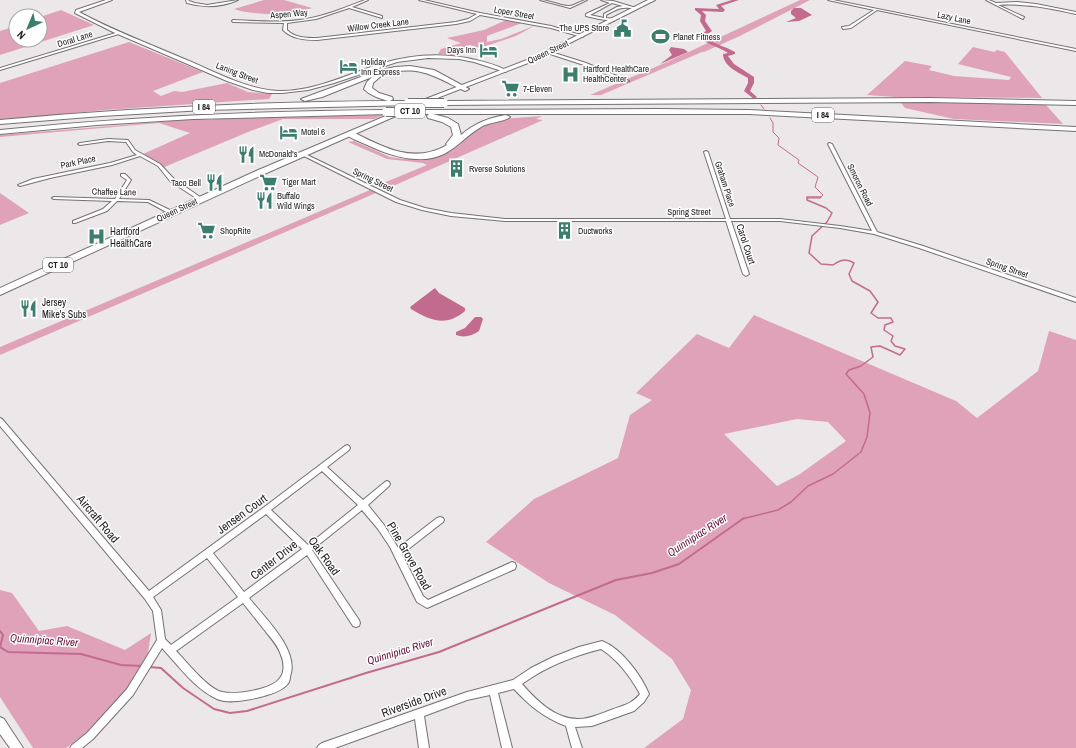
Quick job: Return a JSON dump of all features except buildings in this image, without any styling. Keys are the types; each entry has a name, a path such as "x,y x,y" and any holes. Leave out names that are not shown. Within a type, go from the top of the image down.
{"highway":[{"name":"Queen Street","path":"0,292 172,212 302,154 353,133 363,131 462,88 482,82 484,79 582,36 652,0"},
{"path":"108,113 301,99 324,94 382,72 401,68 427,70 458,84 462,88"},
{"path":"410,102 391,100 376,95 370,91 368,84 374,78 384,73 397,70 411,70 424,72 454,86 462,88"},
{"name":"I 84","path":"0,122 108,113 234,106 410,102 938,100 1076,103"},
{"name":"I 84","path":"540,113 611,111 778,113 1076,129"},
{"name":"I 84","path":"0,132 89,123 185,116 277,113 418,113"},
{"path":"353,133 399,152 409,154 440,150 450,144 456,137 456,129 448,121 418,113"},
{"path":"418,113 540,113"},
{"path":"353,133 390,153 401,156 420,156 438,153 450,148 473,128 488,121 512,116 540,113"}],"street":[{"name":"Laning Street","path":"110,0 82,9 77,13 119,33 242,85 263,91 288,92 314,88 384,64 423,57 464,58 481,62 505,71"},
{"path":"188,0 188,2 198,6 206,7 218,6 237,0"},
{"name":"Aspen Way","path":"233,20 286,22 317,18 367,0"},
{"name":"Loper Street","path":"420,0 480,14 550,27 582,36"},
{"path":"541,0 570,7 586,0"},
{"path":"602,0 635,8"},
{"name":"Lazy Lane","path":"829,0 1076,50"},
{"path":"987,0 1023,18"},
{"path":"613,2 587,15 614,20"},
{"path":"996,4 1023,2 1033,3 1076,13"},
{"path":"605,18 605,15 618,8 627,6"},
{"path":"348,7 381,17"},
{"path":"843,28 850,27 877,9"},
{"name":"Willow Creek Lane","path":"286,22 286,30 290,35 300,38 319,39 455,23 468,20 480,14"},
{"name":"Doral Lane","path":"0,69 119,33"},
{"path":"548,52 585,64 627,82"},
{"path":"80,144 108,140 127,141 134,151 159,165 172,180 201,199"},
{"name":"Smoron Road","path":"830,144 876,233"},
{"name":"Graham Place","path":"706,152 729,220"},
{"name":"Spring Street","path":"302,154 398,200 421,208 453,215 482,219 510,220 780,220 828,225 876,233 1076,300"},
{"name":"Park Place","path":"20,185 32,180 107,164 140,155"},
{"path":"75,222 105,210 117,200 129,180 123,175"},
{"name":"Chaffee Lane","path":"54,198 149,201 172,212"},
{"name":"Carol Court","path":"729,220 746,274"},
{"name":"Aircraft Road","path":"0,420 148,596 157,610 161,641"},
{"name":"Jensen Court","path":"148,596 266,510 347,448"},
{"name":"Pine Grove Road","path":"323,467 362,505 380,526 397,553 420,599 427,604 512,566"},
{"name":"Center Drive","path":"171,650 307,549 387,484"},
{"name":"Oak Road","path":"266,510 307,549 356,623"},
{"path":"397,553 440,520"},
{"path":"75,748 90,736 130,692 161,641 171,650 202,686 220,696 243,697 264,692 280,685 285,680 288,666 286,655 280,643 208,553"},
{"path":"602,645 613,651 634,673 646,694 637,706 588,722 569,722 556,718 531,700 516,684 529,672 586,648 602,645"},
{"name":"Riverside Drive","path":"322,748 336,745 467,696 516,684"},
{"path":"493,690 507,748"},
{"path":"419,713 424,748"},
{"path":"569,722 577,748"},
{"path":"0,723 4,736 16,748"}],"shaded area":[{"path":"264,0 284,0 312,8 294,13 283,14 252,13 234,9"},
{"path":"800,0 810,0 740,36 704,52 601,95 590,95 667,62"},
{"path":"794,8 801,8 812,15 799,21 786,22 796,18 791,14 791,11"},
{"path":"61,10 94,25 48,40 48,14"},
{"path":"506,20 522,23 487,36 487,42 501,39 536,25 516,36 480,48 470,45 456,50 458,53 455,55 438,54 441,49 461,43 447,38 484,30"},
{"path":"8,28 8,48 22,48 0,55 0,31"},
{"path":"129,42 203,72 153,91 161,96 174,91 182,92 227,83 248,92 272,94 269,99 105,110 0,120 0,83"},
{"path":"671,47 684,49 688,52 660,64 672,55 669,50"},
{"path":"973,47 994,52 997,50 1005,52 1042,98 895,97 867,95 905,61 932,66 929,70 954,76 1009,80 1011,77 958,64"},
{"path":"934,102 1046,105 1063,124 954,119 905,108 901,103"},
{"path":"384,115 374,119 283,119 162,168 162,165 143,154 190,133 159,123 0,137 0,135 196,119 210,120 223,118"},
{"path":"542,116 536,119 543,120 384,190 376,186 427,165 423,163 387,159 348,142 354,141 390,157 405,159 424,158 488,123 503,119"},
{"path":"370,190 376,193 0,355 0,347"},
{"path":"0,193 29,213 0,225"},
{"path":"435,288 439,293 465,308 465,311 458,316 445,321 425,317 411,309 410,307"},
{"path":"754,315 956,401 977,418 1038,371 1049,331 1076,340 1076,748 644,748 683,719 691,690 672,659 615,615 549,583 486,542 534,499 618,458 630,415 652,400 636,393 697,334 729,348","holes":["797,419 828,422 846,441 800,474 777,486 724,434"]},
{"path":"475,317 481,317 483,319 479,331 468,336 456,335 456,332 465,328"},
{"path":"0,590 12,593 39,631 67,626 125,650 151,633 148,653 128,689 84,735 66,748 33,748 0,697"}],"waterway":[{"name":"Quinnipiac River","path":"737,0 718,6 723,10 721,11 697,9 704,15 702,21 707,26 709,31 701,36 707,42 723,47 733,53 725,55 735,68 751,77 751,83 747,91 754,97"},
{"name":"Quinnipiac River","path":"761,105 764,109"},
{"name":"Quinnipiac River","path":"770,118 773,123 773,132 779,138 778,145 799,160 798,163 818,177 815,187 823,195 821,197"},
{"name":"Quinnipiac River","path":"807,198 821,197"},
{"name":"Quinnipiac River","path":"807,198 821,197"},
{"name":"Quinnipiac River","path":"743,519 778,510 791,502 808,486 833,474 861,452 867,437 870,413 864,394 846,374 849,370 861,366 873,357 871,347 880,346 900,355 905,349 895,346 891,341 893,336 884,330 885,325 893,322 891,318 878,318 871,313 878,302 870,291 852,281 849,274 854,263 846,260 833,265 821,264 809,253 812,236 827,222 832,213 826,208 807,200 807,198"},
{"name":"Quinnipiac River","path":"149,667 161,668 183,688 214,709 230,713 247,711 366,673 439,652 616,580 652,573 679,564 743,519"},
{"name":"Quinnipiac River","path":"0,631 3,635 0,647 8,652 81,654 121,665 142,666"}],"place":[{"name":"The UPS Store","path":"622,28"},
{"name":"Planet Fitness","path":"660,37"},
{"name":"Days Inn","path":"489,50"},
{"name":"Holiday Inn Express","path":"348,67"},
{"name":"Hartford HealthCare HealthCenter","path":"570,74"},
{"name":"7-Eleven","path":"510,89"},
{"name":"Motel 6","path":"288,132"},
{"name":"McDonald's","path":"246,154"},
{"name":"Rverse Solutions","path":"456,169"},
{"name":"Tiger Mart","path":"269,182"},
{"name":"Taco Bell","path":"214,183"},
{"name":"Buffalo Wild Wings","path":"264,201"},
{"name":"ShopRite","path":"207,231"},
{"name":"Ductworks","path":"565,231"},
{"name":"Hartford HealthCare","path":"97,237"},
{"name":"Jersey Mike's Subs","path":"29,308"}]}
